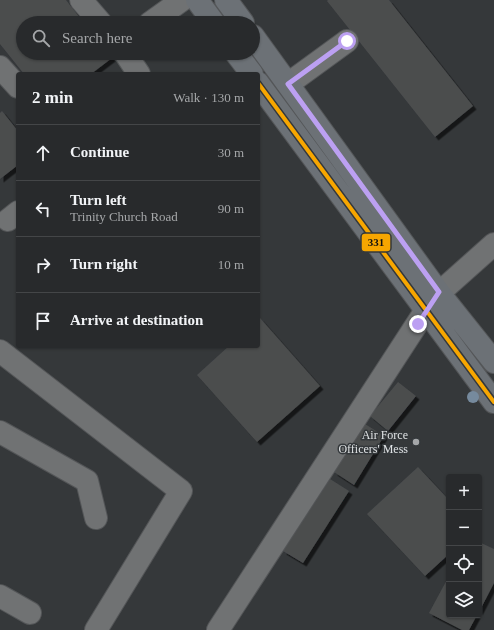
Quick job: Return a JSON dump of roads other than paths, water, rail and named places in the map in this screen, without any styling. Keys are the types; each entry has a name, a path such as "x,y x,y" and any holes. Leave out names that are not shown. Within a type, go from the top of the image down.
{"main road":[{"path":"197,0 209,16"},
{"path":"226,0 238,16"},
{"path":"260,46 439,292 494,362"},
{"path":"241,60 250,72"},
{"path":"260,85 494,402"}],"lane":[{"path":"81,0 95,16"},
{"path":"160,16 182,0"},
{"path":"288,84 347,41"},
{"path":"130,60 138,72"},
{"path":"218,630 426,310 439,292 494,244"},
{"path":"0,351 181,491 96,630"},
{"path":"0,432 87,481 96,518"},
{"path":"0,596 30,613"}],"place":[{"name":"Air Force Officers' Mess","path":"416,442"}]}
